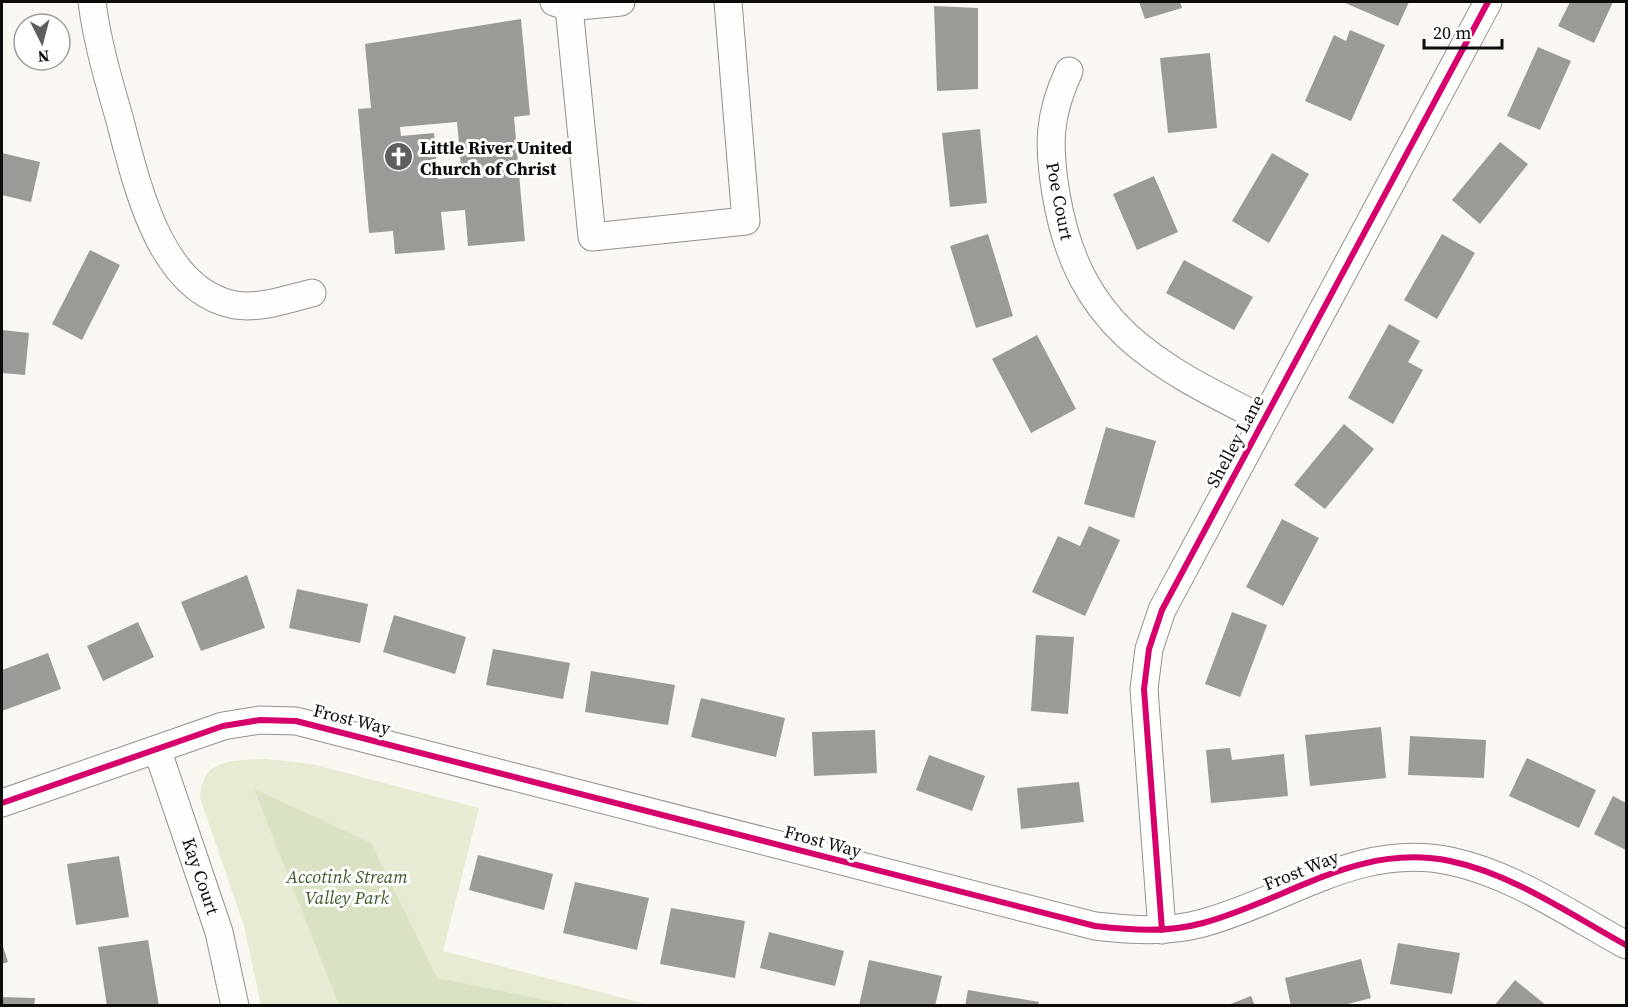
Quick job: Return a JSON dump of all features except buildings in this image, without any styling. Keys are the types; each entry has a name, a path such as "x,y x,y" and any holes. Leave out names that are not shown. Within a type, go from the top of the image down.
{"street":[{"path":"92,2 96,35 137,185 151,222 168,254 181,272 200,289 237,305 261,305 312,293"},
{"path":"621,2 561,4 592,237 746,220 728,2"},
{"name":"Shelley Lane","path":"1162,930 1144,689 1149,649 1162,610 1488,2"},
{"name":"Poe Court","path":"1069,70 1057,98 1050,129 1051,160 1063,232 1078,270 1098,304 1122,333 1148,356 1192,384 1263,420"},
{"name":"Frost Way","path":"2,803 223,726 260,720 296,721 1095,926 1135,931 1162,930 1202,924 1346,867 1383,859 1416,857 1450,861 1484,871 1626,945"},
{"name":"Kay Court","path":"157,749 219,932 235,1005"}],"green space":[{"name":"Accotink Stream Valley Park","path":"266,759 312,764 479,808 443,951 650,1005 261,1005 244,926 200,798 202,784 207,774 214,768 232,761"},
{"path":"254,789 371,843 437,978 570,1005 339,1005"}],"cycle path":[{"path":"1162,930 1144,689 1149,649 1162,610 1488,2"},
{"path":"2,803 223,726 260,720 296,721 1095,926 1149,930 1190,926 1234,913 1354,866 1385,859 1416,857 1450,861 1496,875 1519,885 1626,945"}],"place":[{"name":"Little River United Church of Christ","path":"399,157"}]}
